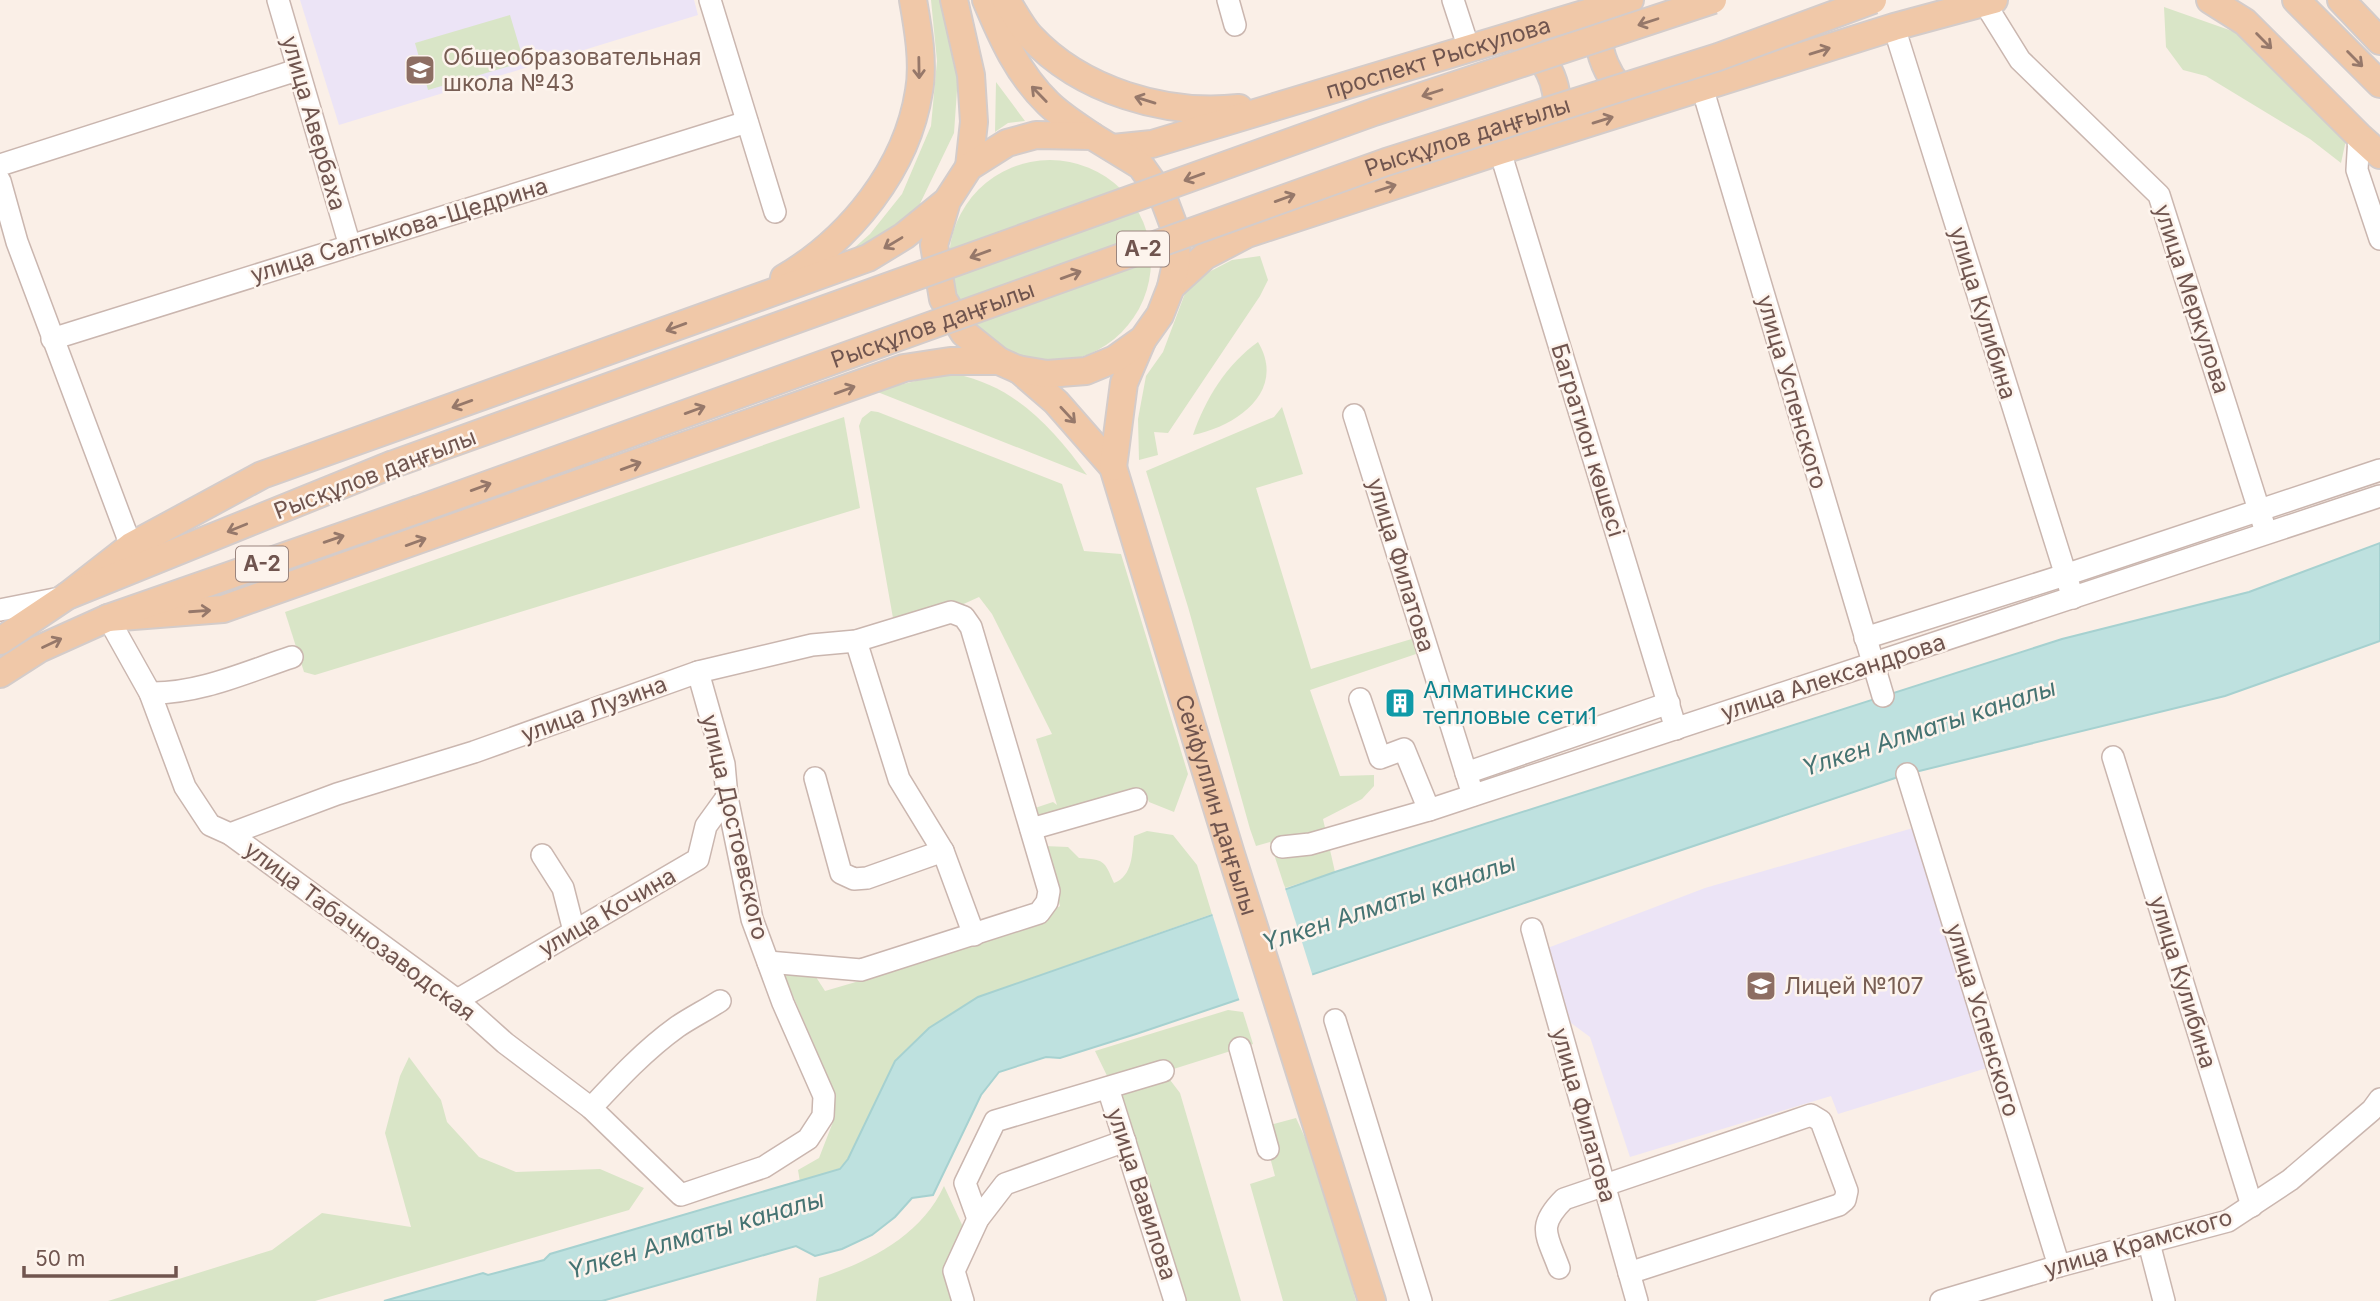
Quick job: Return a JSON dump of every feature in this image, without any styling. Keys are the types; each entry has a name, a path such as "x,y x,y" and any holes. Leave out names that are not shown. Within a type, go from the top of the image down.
{"main road":[{"path":"740,303 810,263 841,235 876,195 905,142 919,91 919,35 913,0"},
{"path":"954,0 971,75 974,122 969,167"},
{"path":"108,618 223,609 904,368 950,361 1008,365 1047,374 1086,371 1115,359 1143,339 1160,315 1171,287 1177,260 1175,229 1163,197 1141,166 1050,105 1028,83 1006,47 986,0"},
{"path":"1006,0 1029,35 1055,59 1083,77 1118,92 1154,104 1188,108 1233,108 1286,103"},
{"name":"Рысқұлов даңғылы","path":"0,641 68,596 391,465 1374,112 1713,0"},
{"name":"Рысқұлов даңғылы","path":"0,674 39,649 108,618 417,510 1386,162 1718,57 1873,0"},
{"path":"2210,0 2245,22 2380,155"},
{"path":"2296,0 2380,84"},
{"path":"2341,0 2380,41"},
{"path":"1171,287 1205,257 1247,234 1894,27 1989,1"},
{"path":"1620,3 1601,22 1600,46 1604,64 1625,96 1645,106"},
{"name":"проспект Рыскулова","path":"1286,103 1620,3"},
{"path":"1507,38 1525,44 1538,53 1548,65 1557,100 1553,125 1547,137"},
{"path":"1008,365 964,333 943,299 934,246 947,201 969,167 1007,143 1036,135 1153,144 1286,103"},
{"path":"68,596 131,545 262,475 868,258 904,236 947,201"},
{"name":"Сейфуллин даңғылы","path":"1113,467 1124,383 1143,339"},
{"name":"Сейфуллин даңғылы","path":"1008,365 1056,402 1113,467 1372,1301"}],"street":[{"name":"улица Авербаха","path":"278,0 349,246"},
{"path":"710,0 775,212"},
{"path":"1228,0 1235,25"},
{"path":"1453,0 1469,49"},
{"name":"улица Меркулова","path":"1989,1 2020,60 2159,195 2266,533"},
{"name":"улица Кулибина","path":"1894,27 2073,598"},
{"path":"0,165 298,70"},
{"name":"улица Успенского","path":"1702,88 1883,696"},
{"name":"улица Салтыкова-Щедрина","path":"52,339 747,122"},
{"path":"2359,136 2357,170 2380,239"},
{"name":"Багратион көшесі","path":"1500,151 1676,729"},
{"path":"0,181 8,245 52,339 131,545"},
{"name":"улица Филатова","path":"1354,415 1473,795"},
{"path":"1866,638 2380,470"},
{"name":"улица Александрова","path":"1282,847 1310,844 1429,810 2380,496"},
{"path":"0,610 68,596"},
{"name":"улица Лузина","path":"230,834 337,794 474,752 698,672 812,645 856,641 951,612 964,617 971,627 1031,829"},
{"name":"улица Табачнозаводская","path":"108,618 150,693 185,787 209,825 230,834 457,1000 506,1043 591,1108 681,1195"},
{"path":"856,641 899,779 943,851 974,935"},
{"path":"150,693 173,693 194,688 292,657"},
{"name":"улица Достоевского","path":"681,1195 764,1167 808,1139 823,1116 824,1096 783,1003 752,919 727,797 724,764 698,672"},
{"path":"1360,699 1380,758 1404,749 1429,810"},
{"path":"1466,773 1669,704"},
{"name":"улица Кулибина","path":"2113,757 2252,1206"},
{"name":"улица Успенского","path":"1907,774 2059,1266"},
{"path":"815,778 841,873 853,879 867,878 943,851"},
{"name":"улица Кочина","path":"457,1000 698,859 706,827 727,797"},
{"path":"768,962 861,970 1039,913 1047,902 1049,891 1031,829 1136,799"},
{"path":"542,855 563,888 574,931"},
{"name":"улица Филатова","path":"1532,929 1637,1301"},
{"path":"591,1108 626,1071 677,1027 720,1001"},
{"path":"1335,1020 1421,1301"},
{"path":"1240,1048 1268,1149"},
{"path":"978,1219 965,1183 995,1121 1163,1071"},
{"name":"улица Вавилова","path":"1108,1088 1175,1301"},
{"name":"улица Крамского","path":"1941,1301 2228,1221 2290,1180 2372,1110 2380,1099"},
{"path":"1559,1268 1545,1230 1550,1214 1564,1199 1811,1115 1821,1121 1847,1191 1845,1200 1839,1205 1629,1273"},
{"path":"963,1301 954,1271 978,1219 1005,1184 1125,1141"},
{"path":"2149,1243 2164,1301"}],"shaded area":[{"name":"Общеобразовательная школа №43","path":"300,0 694,0 698,15 339,125"},
{"name":"Лицей №107","path":"1913,828 1990,1067 1838,1114 1831,1096 1630,1157 1590,1037 1571,1023 1545,949 1705,888"}],"green space":[{"path":"931,0 945,0 959,62 954,133 916,212 881,242 837,263 870,234 902,194 931,126 937,61"},
{"path":"2164,7 2235,32 2284,74 2346,140 2341,163 2310,139 2206,76 2183,70 2166,47"},
{"path":"510,15 524,62 428,90 415,43"},
{"path":"996,82 1025,121 1008,123 995,132"},
{"path":"1050,160 1070,162 1088,168 1106,177 1121,190 1134,205 1143,223 1149,241 1149,281 1143,299 1134,317 1121,332 1106,345 1088,354 1070,360 1050,362 1030,360 1012,354 994,345 979,332 966,317 957,299 951,281 949,261 951,241 957,223 966,205 979,190 994,177 1012,168 1030,162"},
{"path":"1260,256 1268,280 1260,296 1168,433 1154,432 1158,455 1139,460 1138,419 1146,376 1163,352 1187,288 1205,274 1232,260"},
{"path":"1258,342 1265,360 1266,376 1262,391 1253,404 1226,424 1193,435 1218,383 1236,361"},
{"path":"955,374 996,388 1030,411 1046,425 1087,475 875,391 940,375"},
{"path":"1282,407 1303,474 1256,488 1311,669 1415,638 1416,654 1310,690 1340,776 1374,775 1374,786 1362,799 1323,819 1335,872 1285,888 1270,842 1256,846 1250,829 1188,607 1146,471 1274,417"},
{"path":"871,411 1062,484 1084,551 1121,554 1188,774 1174,812 1149,802 1145,793 1136,799 1031,829 1026,811 1053,802 1057,805 1036,739 1052,734 992,614 979,597 957,607 945,605 893,618 859,426 862,418"},
{"path":"844,417 860,508 315,675 304,672 285,612"},
{"path":"1147,831 1173,835 1197,865 1212,914 978,997 929,1028 895,1061 848,1159 840,1169 800,1182 798,1170 819,1158 833,1122 834,1098 781,968 816,977 825,991 914,965 1041,918 1060,906 1044,846 1068,847 1079,858 1099,861 1108,870 1114,883 1128,870 1134,836"},
{"path":"1228,1010 1243,1012 1253,1044 1164,1072 1180,1093 1241,1301 1175,1301 1112,1086 1095,1051"},
{"path":"409,1057 441,1100 447,1122 479,1157 516,1172 600,1169 644,1188 629,1210 315,1301 108,1301 272,1250 322,1213 411,1227 385,1133 400,1076"},
{"path":"1296,1118 1324,1179 1356,1301 1283,1301 1250,1184 1275,1176 1262,1127"},
{"path":"944,1186 964,1229 943,1270 952,1301 816,1301 819,1278 856,1264 892,1245 922,1219"}],"water":[{"name":"Үлкен Алматы каналы","path":"2380,543 2380,641 2225,696 1907,774 1136,1034 1060,1058 1046,1057 999,1072 981,1095 933,1195 912,1198 895,1217 872,1235 842,1249 815,1256 796,1246 602,1301 384,1301 483,1273 488,1275 544,1260 550,1254 840,1169 848,1159 895,1061 929,1028 978,997 1335,872 2062,639 2249,592"}],"pier":[{"path":"1284,885 1313,977 1240,1002 1211,910"}],"place":[{"name":"Общеобразовательная школа №43","path":"420,70"},
{"name":"Алматинские тепловые сети1","path":"1400,703"},
{"name":"Лицей №107","path":"1761,986"}]}
